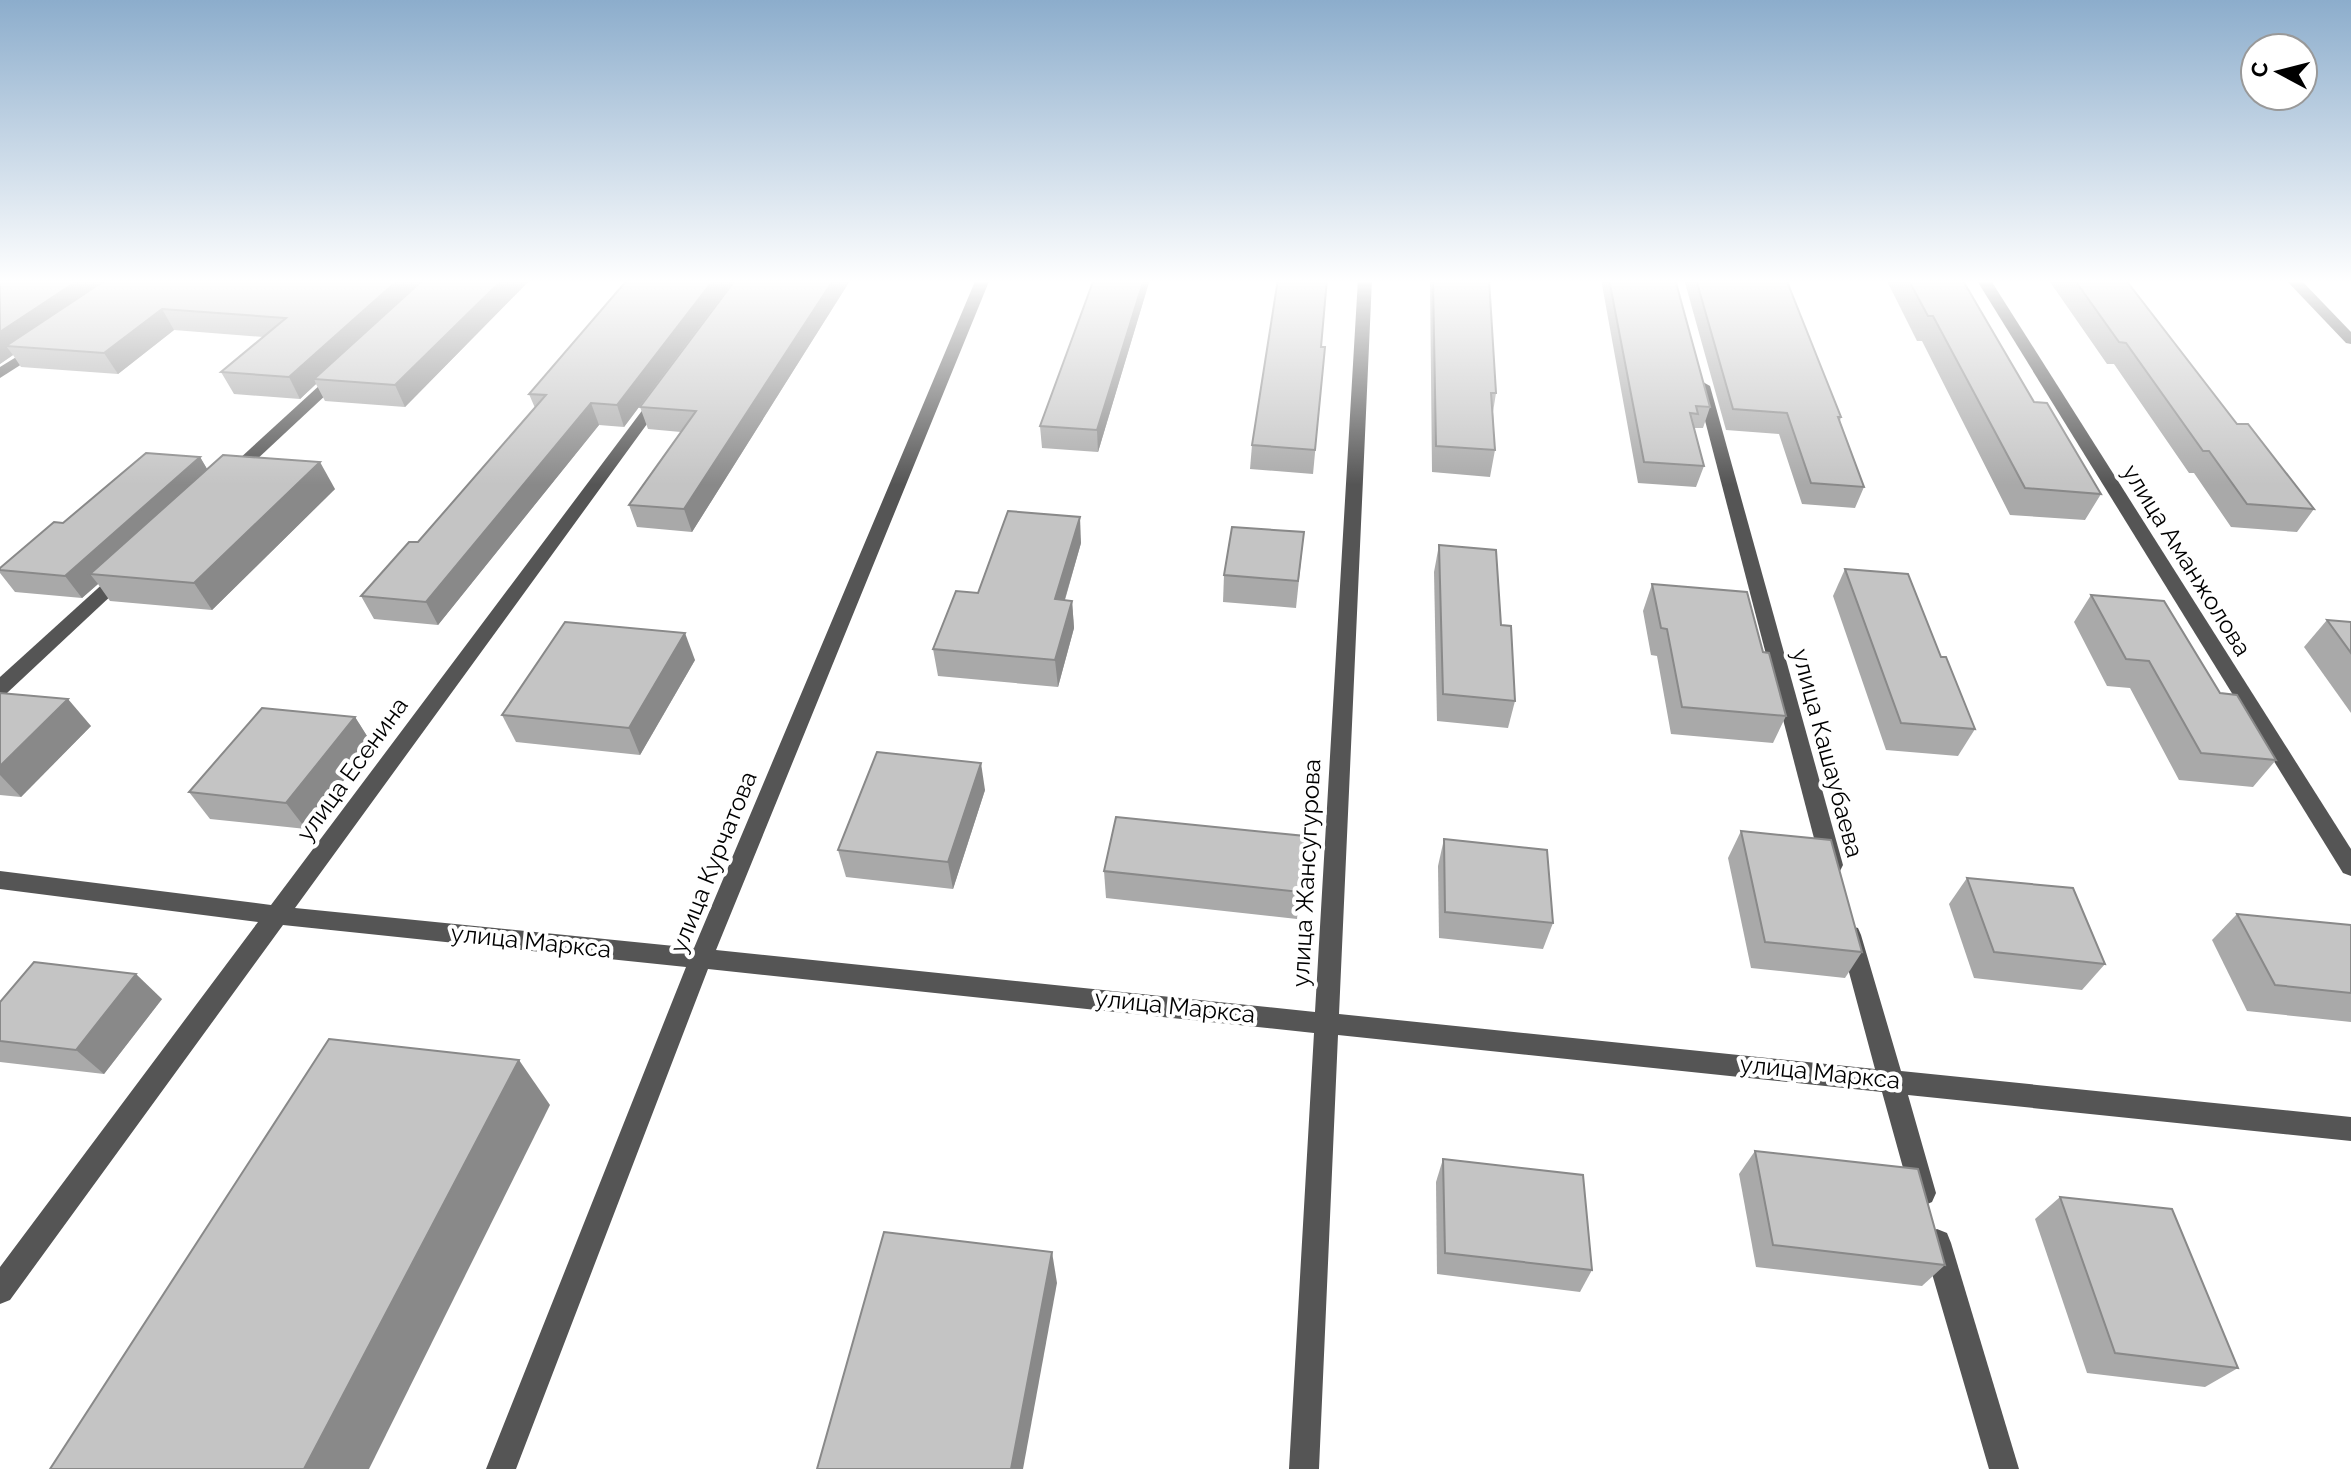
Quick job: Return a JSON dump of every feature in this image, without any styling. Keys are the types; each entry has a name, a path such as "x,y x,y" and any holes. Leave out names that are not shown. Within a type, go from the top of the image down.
{"street":[{"path":"0,374 39,348"},
{"name":"улица Курчатова","path":"501,1469 701,958 955,348"},
{"name":"улица Жансугурова","path":"1304,1469 1324,1020 1361,348"},
{"name":"улица Аманжолова","path":"2026,348 2351,867"},
{"path":"222,483 350,365"},
{"name":"улица Кашаубаева","path":"1699,371 1835,879"},
{"name":"улица Есенина","path":"0,1290 671,381"},
{"path":"0,688 140,559"},
{"name":"улица Маркса","path":"0,880 277,915 1324,1020 2351,1129"},
{"path":"1844,910 1889,1079 2004,1469"}],"building":[{"path":"28,348 111,348 104,353"},
{"path":"250,348 322,348 289,377 221,372"},
{"path":"349,348 433,348 395,385 314,379"},
{"path":"569,348 661,348 617,405 591,403 426,602 361,596 409,542 418,542 546,395 529,394"},
{"path":"685,348 789,348 684,509 629,505 696,411 640,407"},
{"path":"1069,348 1123,348 1097,430 1040,426"},
{"path":"1267,348 1325,348 1315,450 1252,445"},
{"path":"1434,348 1493,348 1496,393 1491,393 1495,450 1436,446"},
{"path":"1622,348 1694,348 1710,407 1696,406 1698,414 1690,413 1704,466 1644,462"},
{"path":"1716,348 1813,348 1864,487 1811,483 1787,413 1733,409"},
{"path":"1950,348 2002,348 2034,402 2047,403 2101,494 2025,488"},
{"path":"2129,348 2178,348 2237,424 2248,424 2314,509 2247,504 2209,451 2203,451"},
{"path":"146,453 200,457 65,576 0,570 54,522 63,523"},
{"path":"223,455 320,462 194,583 90,574"},
{"path":"1008,511 1080,517 1055,599 1072,601 1055,660 933,649 956,591 978,593"},
{"path":"1232,527 1304,532 1298,581 1224,575"},
{"path":"1439,545 1496,550 1501,625 1511,626 1515,701 1443,694"},
{"path":"1845,569 1908,574 1941,657 1946,657 1975,729 1901,723"},
{"path":"1652,584 1747,592 1763,652 1769,653 1786,716 1682,707 1667,629 1661,628"},
{"path":"2091,595 2164,601 2220,693 2237,695 2276,760 2201,753 2149,661 2126,659"},
{"path":"2327,620 2351,622 2351,653"},
{"path":"565,622 685,633 629,728 502,715"},
{"path":"0,693 68,699 0,766"},
{"path":"262,708 355,717 286,803 189,792"},
{"path":"877,752 981,763 948,862 838,850"},
{"path":"1116,817 1305,836 1300,892 1104,871"},
{"path":"1741,831 1831,840 1862,952 1765,942"},
{"path":"1444,839 1547,850 1553,923 1445,912"},
{"path":"1967,878 2073,888 2105,964 1994,952"},
{"path":"2237,914 2351,925 2351,993 2275,985"},
{"path":"34,962 136,974 76,1050 0,1041 0,1002"},
{"path":"329,1039 519,1060 304,1469 50,1469"},
{"path":"1755,1151 1918,1169 1945,1265 1773,1245"},
{"path":"1443,1159 1583,1175 1592,1270 1445,1253"},
{"path":"2060,1197 2172,1209 2238,1368 2115,1353"},
{"path":"884,1232 1052,1252 1011,1469 817,1469"}]}
